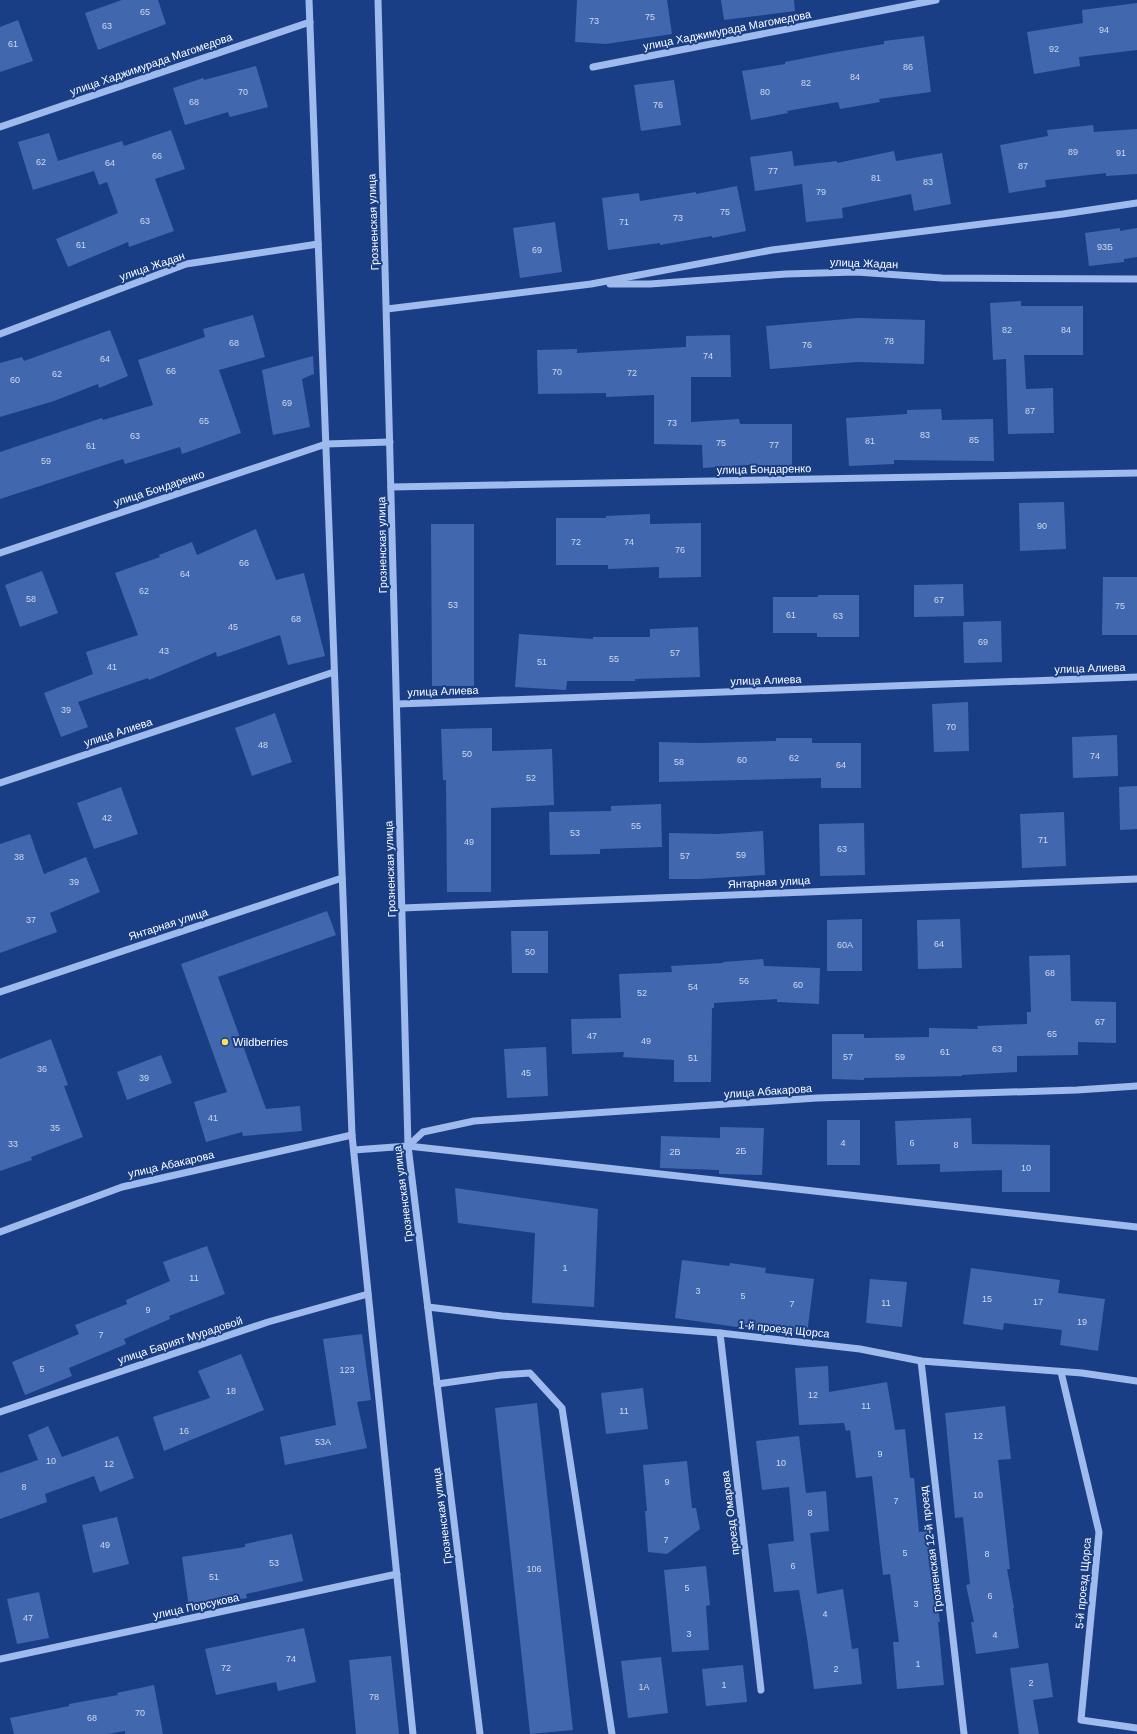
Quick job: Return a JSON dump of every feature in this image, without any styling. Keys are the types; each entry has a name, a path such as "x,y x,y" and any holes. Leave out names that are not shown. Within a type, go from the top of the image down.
{"street":[{"path":"309,0 352,1135 413,1734"},
{"name":"Грозненская улица","path":"378,0 408,1146 480,1734"},
{"name":"улица Хаджимурада Магомедова","path":"593,68 936,0"},
{"name":"улица Хаджимурада Магомедова","path":"0,127 310,22"},
{"path":"386,309 591,284 772,250 1063,214 1137,203"},
{"name":"улица Жадан","path":"0,334 186,264 318,244"},
{"name":"улица Жадан","path":"591,284 650,284 786,274 856,272 942,278 1137,279"},
{"name":"улица Бондаренко","path":"0,553 326,444 390,442"},
{"name":"улица Бондаренко","path":"391,487 1137,473"},
{"name":"улица Алиева","path":"0,783 334,672"},
{"name":"улица Алиева","path":"397,704 1137,677"},
{"name":"Янтарная улица","path":"0,992 342,878"},
{"name":"Янтарная улица","path":"402,908 1137,879"},
{"name":"улица Абакарова","path":"408,1146 423,1132 474,1121 817,1098 1077,1090 1137,1086"},
{"name":"улица Абакарова","path":"0,1232 122,1187 352,1135"},
{"path":"354,1150 408,1146 1137,1227"},
{"name":"улица Барият Мурадовой","path":"0,1412 268,1322 368,1294"},
{"name":"1-й проезд Щорса","path":"428,1307 502,1316 720,1333 860,1349 921,1361 1082,1373 1137,1381"},
{"name":"проезд Омарова","path":"720,1333 761,1690"},
{"name":"Грозненская 12-й проезд","path":"921,1361 964,1734"},
{"name":"5-й проезд Щорса","path":"1061,1372 1099,1532 1081,1720 1137,1728"},
{"path":"437,1384 501,1375 530,1373 562,1408 612,1734"},
{"name":"улица Порсукова","path":"0,1659 397,1574"}],"building":[{"path":"122,0 158,0 166,24 98,50 85,13"},
{"path":"577,0 667,0 672,34 606,44 575,42"},
{"path":"721,0 794,0 795,11 724,20"},
{"path":"1137,3 1137,50 1079,57 1080,66 1034,74 1027,32 1083,23 1082,10"},
{"path":"18,20 33,61 0,72 0,27"},
{"path":"924,36 931,92 879,99 880,102 840,109 838,102 787,111 788,113 751,120 742,71 884,44 884,41"},
{"path":"256,66 268,107 230,117 228,112 185,125 173,88 203,78 204,80"},
{"path":"674,80 681,125 641,131 634,85"},
{"path":"1093,125 1094,132 1137,129 1137,174 1106,176 1106,173 1045,180 1046,187 1009,193 1000,145 1048,136 1047,130"},
{"path":"171,130 185,169 155,179 174,231 129,247 128,242 68,267 56,239 118,213 107,182 99,185 94,171 33,190 18,142 49,133 58,161 122,141 124,146"},
{"path":"792,151 794,166 837,161 837,163 894,151 896,161 942,153 951,204 914,211 911,194 842,208 843,218 806,222 802,184 755,191 750,157"},
{"path":"737,186 746,231 712,238 712,236 660,245 660,243 608,250 602,198 639,193 640,201 696,192 696,194"},
{"path":"555,222 562,272 520,278 513,228"},
{"path":"1120,228 1120,231 1137,228 1137,257 1124,259 1124,262 1089,266 1085,233"},
{"path":"1021,301 1021,306 1083,306 1083,355 1024,355 1026,389 1053,388 1054,433 1008,434 1006,359 993,360 990,303"},
{"path":"253,315 265,357 219,370 241,433 182,454 180,447 125,464 123,459 0,499 0,452 102,418 103,420 153,405 138,360 205,337 203,329"},
{"path":"858,318 925,320 924,364 857,362 770,369 766,326"},
{"path":"110,330 128,376 99,388 98,384 54,401 0,417 0,363 22,357 24,361"},
{"path":"730,335 731,377 691,377 691,422 739,419 740,424 792,424 792,466 748,465 703,468 702,445 654,444 654,395 606,397 606,393 538,394 537,350 577,349 577,353 686,347 686,336"},
{"path":"313,356 314,374 302,379 310,427 273,435 262,370"},
{"path":"941,409 942,420 993,419 994,461 894,460 894,464 849,466 846,418 907,414 907,410"},
{"path":"1064,502 1066,549 1020,551 1019,503"},
{"path":"650,514 650,524 701,523 701,577 659,578 659,567 608,569 608,565 556,565 556,518 606,518 606,516"},
{"path":"431,524 474,524 474,686 432,686"},
{"path":"256,529 276,580 304,573 325,656 288,665 280,635 217,657 216,652 149,680 148,678 78,702 88,727 61,737 44,693 93,674 86,652 138,635 115,573 160,557 159,555 192,542 197,555"},
{"path":"42,571 58,613 20,627 5,585"},
{"path":"1103,577 1137,577 1137,635 1102,635"},
{"path":"963,584 964,616 914,617 914,585"},
{"path":"818,595 859,595 859,637 817,637 817,633 773,633 773,597 818,597"},
{"path":"1001,621 1002,662 964,663 963,622"},
{"path":"698,627 700,677 635,679 635,681 567,681 566,690 515,687 519,634 593,639 593,637 650,637 650,629"},
{"path":"968,702 969,751 934,752 932,704"},
{"path":"275,713 292,762 252,776 235,728"},
{"path":"492,728 492,751 552,749 554,805 491,808 491,892 447,892 446,780 443,780 441,729"},
{"path":"1117,735 1118,776 1073,778 1072,737"},
{"path":"776,738 812,738 812,743 861,743 861,788 821,788 821,778 659,782 659,742 699,743 776,741"},
{"path":"1137,786 1137,829 1120,830 1119,787"},
{"path":"121,787 138,834 94,849 77,803"},
{"path":"661,804 662,847 600,849 600,854 550,855 549,812 611,811 611,806"},
{"path":"1064,812 1066,866 1022,868 1020,814"},
{"path":"864,823 865,875 820,876 819,824"},
{"path":"763,831 765,875 699,879 669,879 669,833 718,834"},
{"path":"30,834 44,874 86,857 100,892 50,913 57,932 0,953 0,844"},
{"name":"Wildberries","path":"327,911 336,935 218,977 266,1109 300,1106 302,1131 243,1136 242,1132 206,1142 194,1102 227,1092 181,964"},
{"path":"862,919 862,971 827,971 827,920"},
{"path":"960,919 962,968 918,969 917,920"},
{"path":"511,931 548,931 548,973 512,973"},
{"path":"1070,955 1071,1001 1116,1002 1116,1043 1078,1042 1078,1055 1017,1056 1017,1072 962,1076 864,1078 864,1080 832,1079 832,1034 864,1034 864,1038 929,1037 929,1028 978,1029 977,1026 1027,1024 1027,1012 1031,1012 1029,956"},
{"path":"763,959 764,966 820,968 819,1004 777,1002 777,999 714,1003 714,1008 712,1008 711,1082 674,1082 674,1060 623,1057 624,1052 572,1054 571,1019 621,1018 619,974 672,972 671,966"},
{"path":"51,1039 68,1085 64,1086 83,1137 31,1157 32,1160 0,1171 0,1059"},
{"path":"546,1047 548,1096 507,1098 504,1049"},
{"path":"161,1055 172,1083 127,1100 117,1072"},
{"path":"971,1118 972,1144 1050,1145 1050,1192 1002,1192 1002,1170 940,1172 940,1164 897,1165 895,1121"},
{"path":"827,1120 860,1120 860,1165 827,1165"},
{"path":"720,1127 764,1128 762,1175 719,1174 719,1170 660,1168 661,1136 720,1138"},
{"path":"455,1188 598,1209 594,1307 532,1303 535,1233 458,1223"},
{"path":"207,1246 225,1294 169,1316 170,1319 124,1339 126,1344 69,1368 72,1376 25,1395 12,1362 79,1334 75,1325 127,1304 126,1300 170,1281 163,1262"},
{"path":"682,1260 729,1266 730,1263 766,1268 765,1273 814,1279 807,1334 757,1327 757,1330 675,1318"},
{"path":"971,1268 1060,1280 1058,1293 1105,1299 1098,1351 1060,1345 1062,1330 1004,1323 1003,1330 963,1324"},
{"path":"870,1279 907,1282 902,1327 866,1323"},
{"path":"362,1334 371,1400 357,1402 367,1448 285,1465 280,1437 336,1425 323,1339"},
{"path":"241,1354 264,1410 164,1451 153,1417 210,1398 198,1371"},
{"path":"828,1366 829,1392 887,1382 895,1430 905,1429 910,1478 914,1478 919,1532 927,1531 940,1622 938,1622 944,1685 897,1689 893,1642 899,1642 890,1574 883,1575 872,1476 856,1478 850,1430 846,1431 844,1423 799,1425 795,1368"},
{"path":"643,1388 648,1429 606,1434 601,1393"},
{"path":"537,1403 573,1730 530,1734 495,1408"},
{"path":"1005,1406 1011,1459 998,1460 1010,1569 1007,1569 1019,1648 976,1654 971,1622 974,1622 966,1585 970,1584 963,1517 955,1518 945,1413"},
{"path":"48,1426 62,1457 118,1436 134,1478 100,1492 94,1476 45,1494 47,1502 0,1519 0,1473 38,1460 28,1435"},
{"path":"799,1436 806,1493 826,1491 829,1531 810,1533 817,1594 843,1589 852,1649 858,1648 862,1684 814,1689 799,1590 774,1592 768,1544 794,1541 789,1487 762,1490 756,1441"},
{"path":"687,1461 692,1508 696,1508 700,1529 667,1554 648,1552 645,1511 647,1511 643,1465"},
{"path":"117,1517 129,1564 93,1573 82,1525"},
{"path":"292,1534 303,1581 246,1594 247,1598 189,1607 182,1557 245,1547 245,1544"},
{"path":"706,1566 710,1605 706,1606 709,1650 672,1652 664,1570"},
{"path":"39,1592 49,1638 17,1644 7,1599"},
{"path":"304,1628 316,1682 278,1691 276,1682 216,1695 205,1649"},
{"path":"391,1656 399,1734 356,1734 349,1660"},
{"path":"661,1657 668,1713 628,1718 621,1661"},
{"path":"1048,1663 1053,1697 1033,1700 1039,1734 1019,1734 1010,1668"},
{"path":"743,1665 747,1702 706,1706 702,1669"},
{"path":"154,1685 163,1734 125,1734 125,1731 108,1734 14,1734 10,1718 69,1706 69,1704 118,1695 117,1693"}],"place":[{"name":"Wildberries","path":"225,1042"}]}
